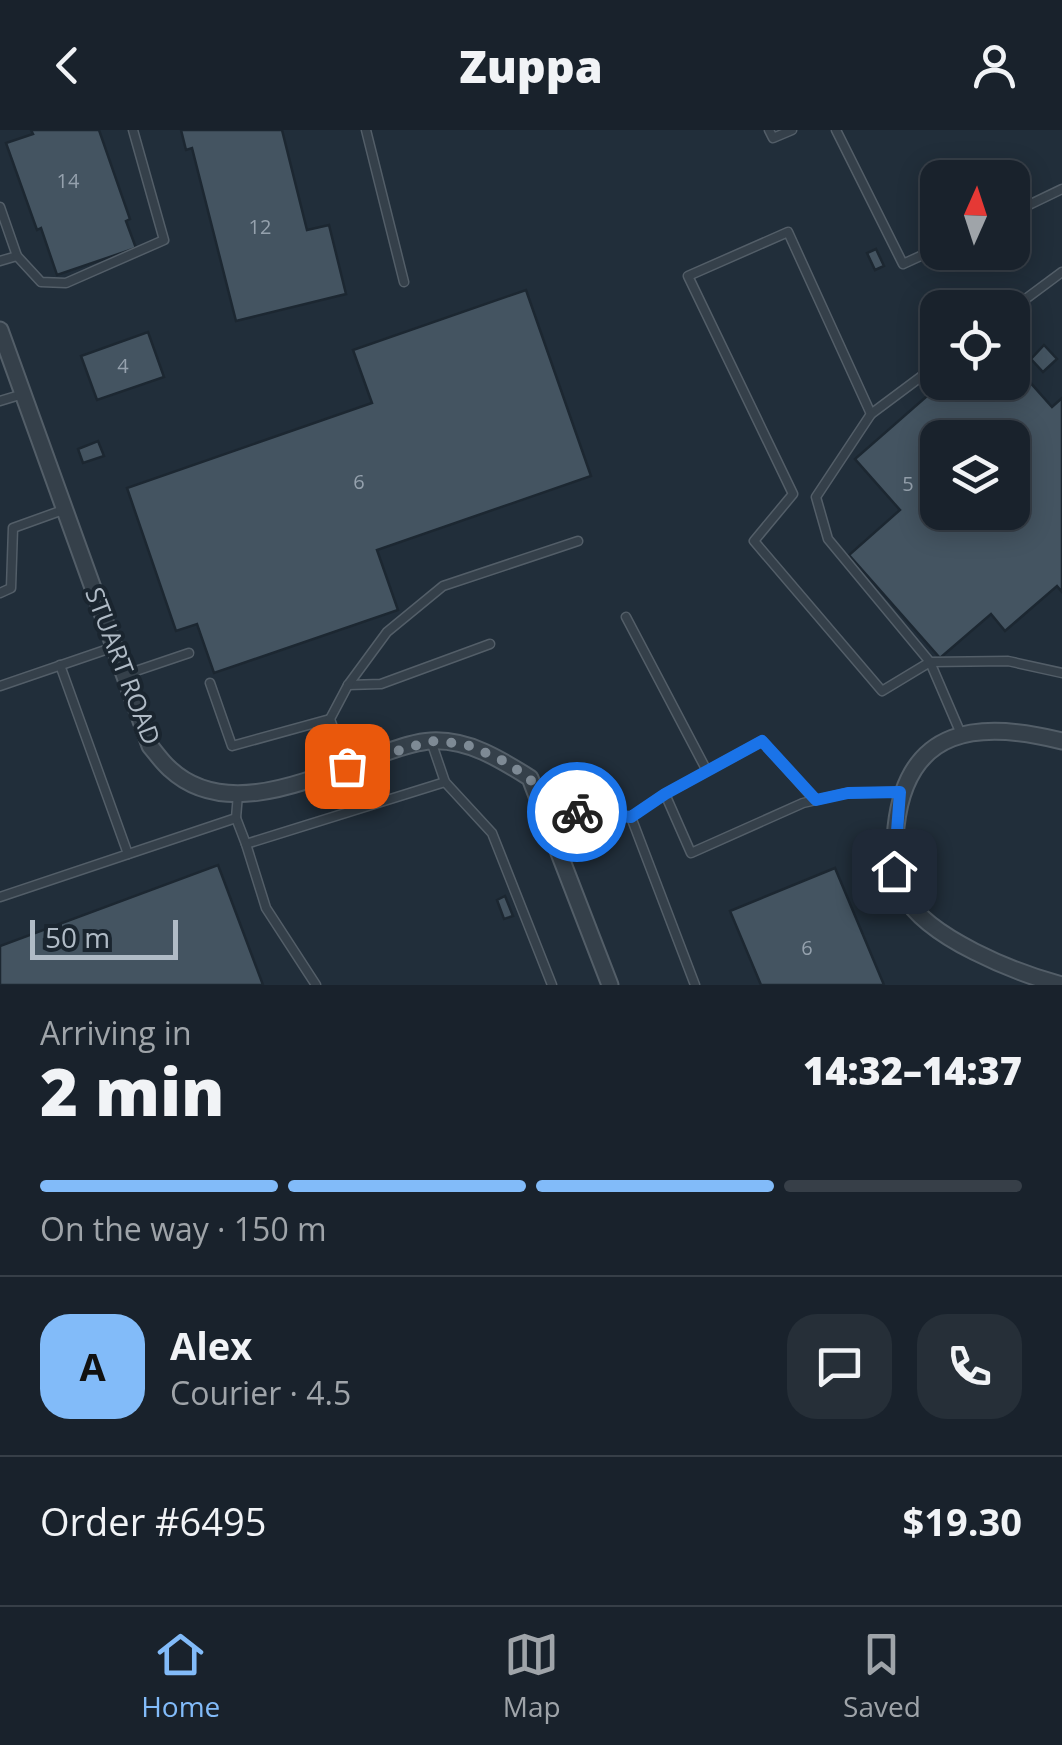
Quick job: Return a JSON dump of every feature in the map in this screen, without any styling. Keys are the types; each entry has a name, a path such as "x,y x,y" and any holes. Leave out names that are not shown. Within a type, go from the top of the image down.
{"street":[{"name":"STUART ROAD","path":"0,330 150,746 171,771 198,786 238,794 284,788 431,741 465,744 500,759 530,778 610,985"},
{"path":"1062,742 1019,730 978,730 923,756 900,792 894,871 905,898 936,927 974,952 1020,974 1062,985"}],"lane":[{"path":"0,207 17,256 42,282 66,283 164,240 133,130"},
{"path":"366,130 404,282"},
{"path":"769,130 772,138 792,130"},
{"path":"836,130 903,264 920,256"},
{"path":"1030,204 1062,189"},
{"path":"871,414 788,232 688,276 792,494 754,541 882,691 930,662 1008,661 1062,673"},
{"path":"0,261 17,256"},
{"path":"1030,295 1062,272"},
{"path":"920,377 871,414 816,497 828,538 930,662 962,736"},
{"path":"0,401 22,394"},
{"path":"0,593 11,588 13,528 64,509"},
{"path":"210,683 232,746 330,719 348,685 388,632 444,586 578,541"},
{"path":"626,617 707,771"},
{"path":"348,685 381,684 490,644"},
{"path":"0,686 114,646"},
{"path":"124,675 189,654"},
{"path":"60,665 128,854"},
{"path":"330,719 347,766"},
{"path":"431,741 446,782 492,832 552,985"},
{"path":"544,813 590,812 631,817 762,741 816,800"},
{"path":"246,844 446,782"},
{"path":"665,794 691,854 816,800 848,793 900,792"},
{"path":"238,794 236,818 266,908 316,985"},
{"path":"631,817 695,985"},
{"path":"0,897 236,818"}],"building":[{"path":"31,130 99,130 136,248 57,275 6,143 33,134"},
{"path":"181,130 282,130 307,230 329,225 346,294 236,321 192,148 186,150"},
{"path":"876,249 884,266 875,270 867,253"},
{"path":"526,290 591,476 377,550 398,610 214,673 197,624 176,631 127,488 372,403 353,350"},
{"path":"148,332 164,377 97,400 81,356"},
{"path":"1044,345 1057,359 1043,372 1031,359"},
{"path":"1030,382 1052,407 1062,398 1062,592 1057,586 1005,631 991,614 940,658 849,555 900,510 855,459 922,400 1030,400"},
{"path":"98,441 104,456 83,463 78,449"},
{"path":"218,865 263,985 0,985 0,946"},
{"path":"835,868 884,985 761,985 730,911"},
{"path":"505,896 513,916 504,919 497,900"}],"way so far":[{"path":"347,766 431,741 465,744 530,778 544,813 577,812"}],"route":[{"path":"577,812 631,817 762,741 816,800 848,793 900,792 894,871"}]}
